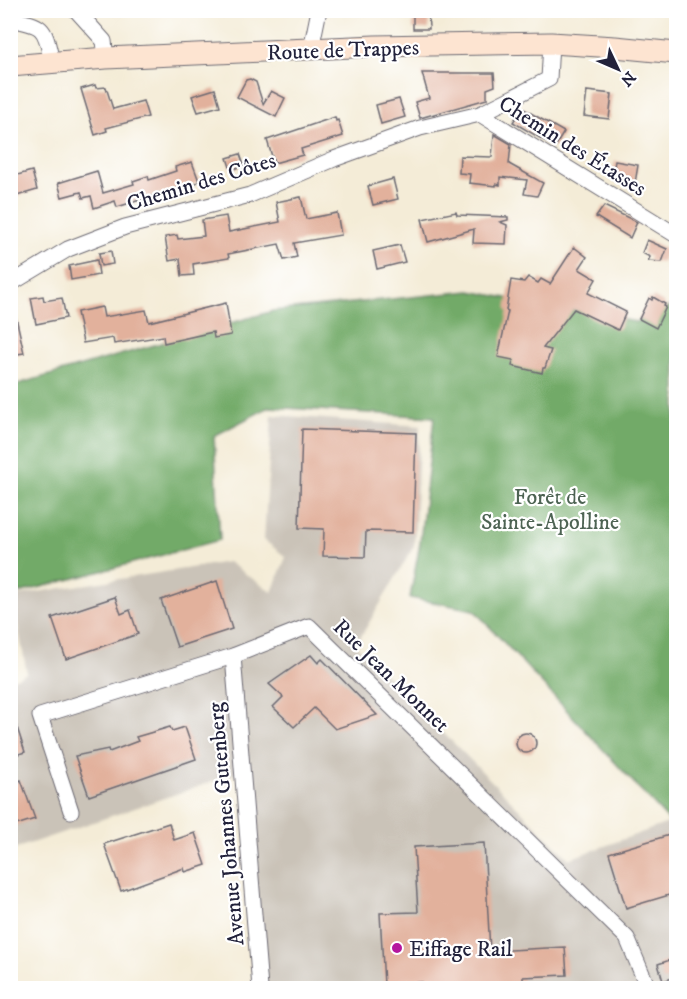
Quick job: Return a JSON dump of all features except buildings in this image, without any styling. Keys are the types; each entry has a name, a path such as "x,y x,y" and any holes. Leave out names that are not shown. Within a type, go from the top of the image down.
{"main road":[{"name":"Route de Trappes","path":"10,66 106,58 311,49 551,44 676,53"}],"street":[{"path":"75,10 104,41 106,58"},
{"path":"311,49 319,10"},
{"path":"10,19 37,25 42,29 46,34 52,62"},
{"name":"Chemin des Étasses","path":"480,114 549,79 551,44"},
{"name":"Chemin des Étasses","path":"480,114 676,235"},
{"name":"Chemin des Côtes","path":"10,284 68,249 124,227 250,195 334,159 420,128 480,114"},
{"name":"Rue Jean Monnet","path":"71,811 40,716 233,656 309,626 627,938 648,988"},
{"name":"Avenue Johannes Gutenberg","path":"233,656 260,988"}],"shaded area":[{"path":"272,415 420,426 414,546 356,645 569,859 676,820 676,988 260,988 244,771 11,850 11,680 27,673 12,596 228,562 272,592 286,557 264,540"}],"green space":[{"name":"Forêt de Sainte-Apolline","path":"470,291 636,322 676,304 676,820 670,822 474,610 410,598 420,543 434,417 269,407 214,436 220,540 11,595 11,386 273,311"}],"place":[{"name":"Eiffage Rail","path":"397,948"}]}
